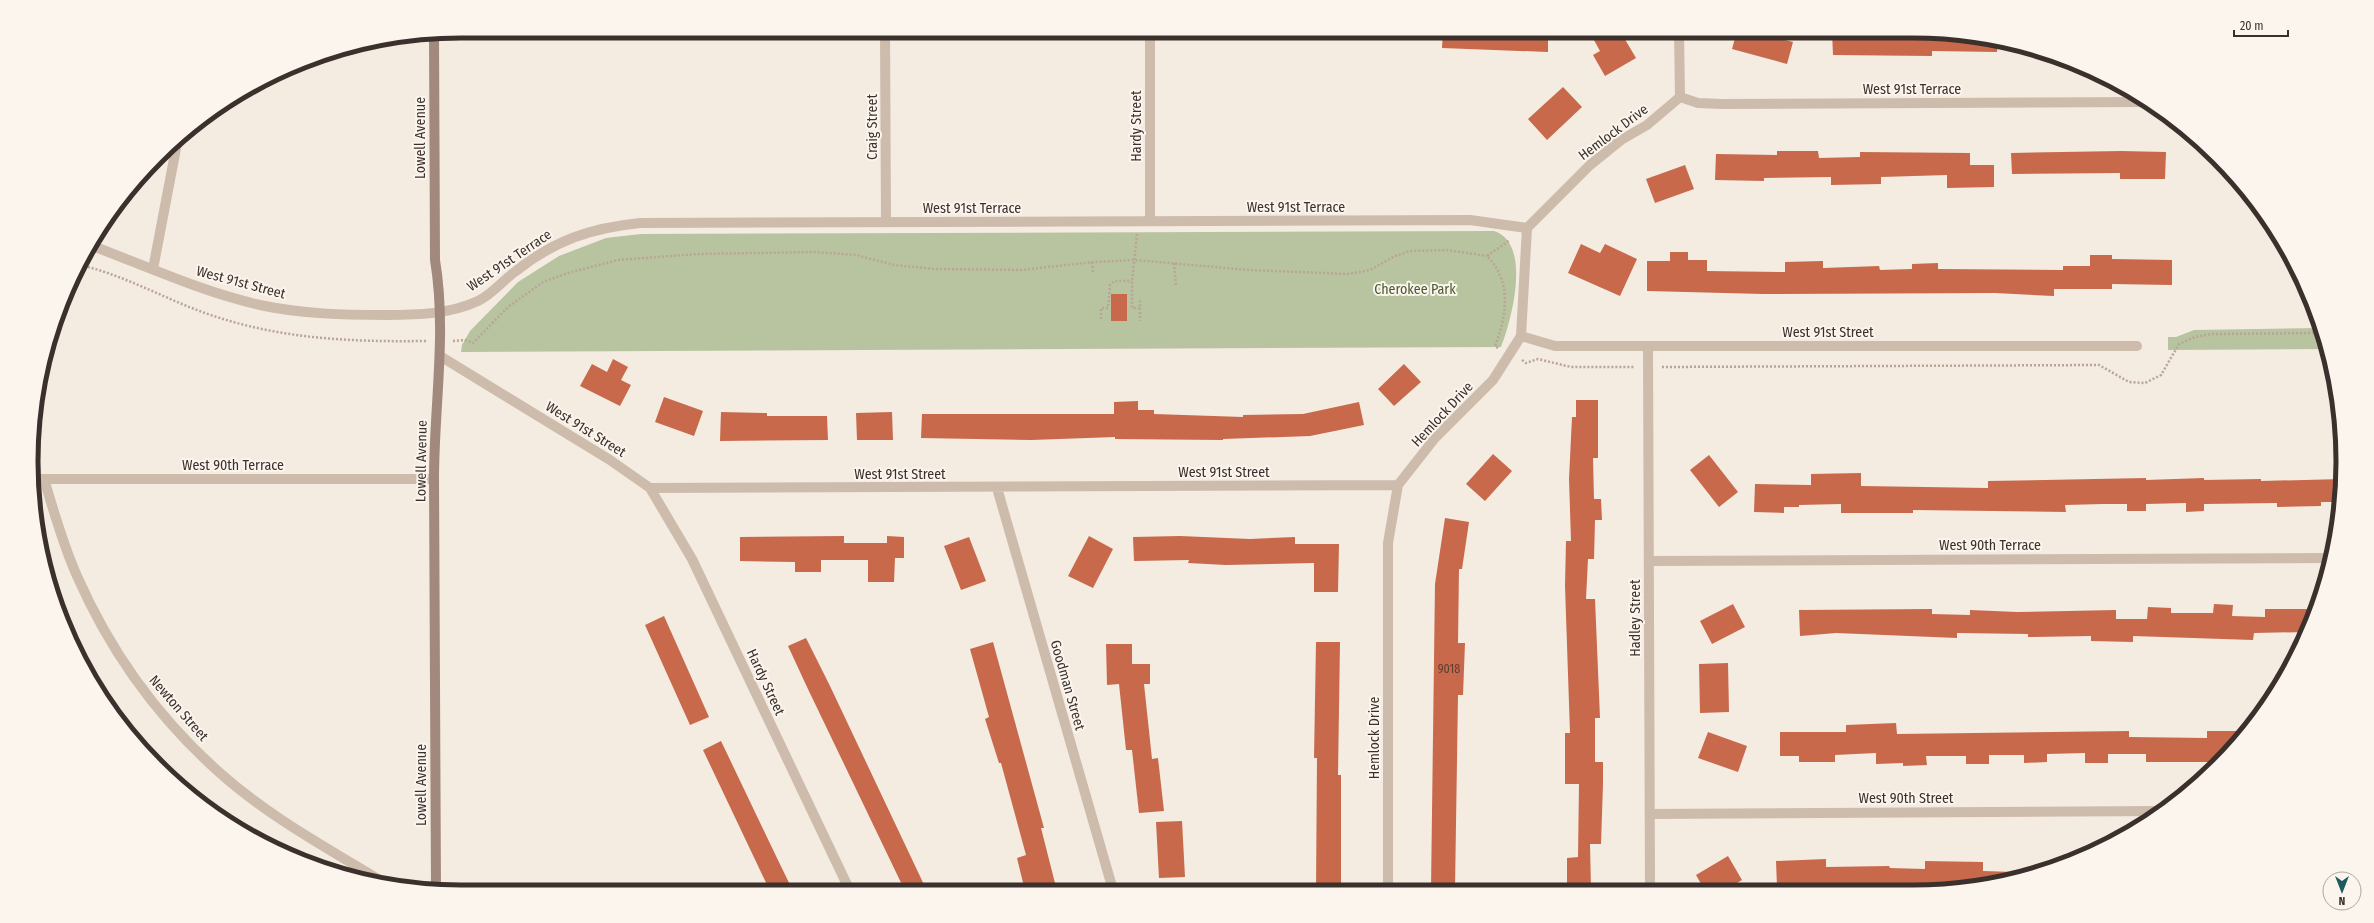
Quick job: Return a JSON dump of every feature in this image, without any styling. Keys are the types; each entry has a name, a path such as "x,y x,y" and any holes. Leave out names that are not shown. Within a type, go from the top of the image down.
{"street":[{"name":"Craig Street","path":"885,38 886,222"},
{"name":"Hardy Street","path":"1150,38 1150,221"},
{"path":"1679,38 1680,97"},
{"name":"Lowell Avenue","path":"434,39 435,260 440,287 440,356 434,435 436,884"},
{"name":"West 91st Terrace","path":"1680,97 1698,103 1722,104 2136,102"},
{"name":"Hemlock Drive","path":"1388,885 1388,543 1398,485 1435,438 1494,380 1521,336 1527,228 1590,165 1622,140 1647,125 1680,97"},
{"path":"153,269 176,149"},
{"name":"West 91st Terrace","path":"440,312 478,300 547,249 572,236 608,226 640,223 1470,220 1527,228"},
{"name":"West 91st Street","path":"96,247 201,288 260,305 314,313 414,315 440,312"},
{"name":"West 91st Street","path":"1521,336 1555,346 2137,346"},
{"name":"Hadley Street","path":"1648,347 1650,885"},
{"name":"West 91st Street","path":"440,356 610,460 650,488 997,488 1398,485"},
{"name":"West 90th Terrace","path":"39,480 434,479"},
{"name":"Newton Street","path":"44,480 77,576 109,639 142,688 175,728 220,773 261,805 373,876"},
{"name":"Hardy Street","path":"650,488 692,559 847,885"},
{"name":"Goodman Street","path":"997,488 1112,885"},
{"name":"West 90th Terrace","path":"1649,561 2325,558"},
{"name":"West 90th Street","path":"1650,814 2152,811"}],"path":[{"path":"1135,221 1137,240 1136,260 1132,281 1132,308 1140,308"},
{"path":"1487,256 1527,228"},
{"path":"465,340 473,343 508,307 543,282 568,273 618,260 696,254 815,252 856,254 894,265 934,269 1021,270 1092,262 1136,260 1249,270 1348,274 1370,270 1396,256 1410,251 1447,250 1487,256 1498,270 1504,290 1504,318 1495,346 1500,348"},
{"path":"1092,262 1092,274"},
{"path":"1174,263 1176,285"},
{"path":"1101,319 1101,308 1108,308 1110,285 1114,281 1132,281"},
{"path":"1140,298 1140,321"}],"green space":[{"name":"Cherokee Park","path":"1494,231 1506,238 1513,250 1516,266 1514,301 1501,347 461,352 462,345 470,331 518,282 559,256 606,238 641,234"},
{"path":"2315,328 2321,349 2168,350 2168,337 2176,337 2194,330"}],"building":[{"path":"1443,38 1548,38 1548,52 1442,48"},
{"path":"1593,38 1624,38 1636,58 1605,76 1593,55 1600,51"},
{"path":"1735,38 1785,38 1785,40 1793,42 1787,64 1732,49"},
{"path":"1832,38 1940,39 1998,47 1997,52 1932,51 1932,56 1833,55"},
{"path":"1563,87 1582,107 1547,140 1528,119"},
{"path":"1777,151 1818,151 1819,158 1860,157 1860,152 1970,153 1970,165 1994,165 1994,187 1947,188 1947,175 1881,177 1881,184 1831,185 1831,177 1764,178 1764,181 1715,180 1716,154 1777,155"},
{"path":"2121,151 2166,152 2165,179 2120,179 2120,173 2012,174 2011,153"},
{"path":"1685,165 1694,189 1655,203 1646,179"},
{"path":"1581,244 1600,253 1605,244 1637,259 1620,296 1568,273"},
{"path":"1670,252 1688,252 1688,260 1707,260 1707,271 1785,272 1785,262 1823,261 1823,268 1879,266 1880,270 1912,269 1912,264 1938,263 1938,269 2063,270 2063,266 2090,266 2090,255 2112,255 2112,259 2172,260 2172,285 2112,284 2112,289 2054,289 2054,296 1995,293 1763,294 1647,291 1647,261 1670,261"},
{"path":"1111,294 1127,294 1127,321 1111,321"},
{"path":"613,359 628,367 621,380 631,385 620,406 580,386 592,364 607,372"},
{"path":"1404,364 1421,382 1394,406 1378,389"},
{"path":"664,397 703,411 694,436 655,422"},
{"path":"1576,400 1598,400 1598,458 1593,458 1594,499 1601,499 1602,520 1595,520 1594,559 1588,559 1586,599 1595,599 1600,718 1595,718 1595,762 1603,762 1603,784 1601,844 1590,844 1591,885 1567,885 1567,858 1578,857 1579,784 1565,784 1565,733 1570,733 1565,586 1566,541 1571,541 1569,479 1572,417 1576,417"},
{"path":"1138,401 1138,410 1154,410 1154,414 1243,417 1243,415 1303,414 1359,402 1364,425 1310,436 1223,440 1115,439 1115,437 1031,440 921,438 922,414 1114,414 1114,402"},
{"path":"721,412 767,413 767,416 827,416 828,440 720,441"},
{"path":"892,412 893,440 857,440 856,413"},
{"path":"1493,454 1512,471 1485,501 1466,484"},
{"path":"1709,455 1738,492 1719,507 1690,470"},
{"path":"1861,473 1861,486 1988,488 1988,481 2146,478 2146,480 2204,478 2204,480 2261,479 2261,481 2335,479 2334,502 2321,502 2321,506 2277,507 2277,503 2204,504 2204,511 2186,512 2186,503 2146,504 2146,511 2127,511 2127,504 2103,504 2065,505 2066,512 1913,510 1913,513 1841,513 1841,504 1799,505 1799,507 1784,507 1784,513 1754,512 1755,484 1811,485 1811,474"},
{"path":"1445,518 1469,522 1462,569 1459,569 1458,643 1465,643 1463,695 1458,695 1455,885 1431,885 1435,584"},
{"path":"844,536 844,543 887,543 887,536 904,537 904,558 895,558 894,582 868,582 868,560 821,560 821,572 795,572 795,562 740,561 740,537"},
{"path":"1089,536 1113,549 1093,588 1068,576"},
{"path":"1180,536 1250,539 1295,537 1295,544 1339,544 1338,592 1314,592 1314,563 1226,565 1188,563 1189,560 1134,561 1133,537"},
{"path":"969,537 986,581 961,590 944,546"},
{"path":"1733,604 1745,627 1712,644 1700,621"},
{"path":"2214,604 2233,605 2232,616 2265,617 2265,609 2310,609 2300,632 2254,633 2253,640 2133,636 2133,642 2091,641 2091,636 2028,637 2028,634 1957,633 1957,638 1836,633 1800,636 1799,610 1932,609 1932,614 1970,615 1970,610 2017,612 2116,610 2116,619 2147,619 2148,607 2171,608 2171,613 2213,613"},
{"path":"664,616 709,717 690,725 645,625"},
{"path":"806,638 924,885 902,885 788,646"},
{"path":"993,642 1044,828 1041,828 1055,885 1024,885 1017,858 1026,855 1001,763 999,763 985,719 989,717 970,649"},
{"path":"1316,642 1340,642 1338,775 1341,775 1341,885 1316,885 1317,758 1314,758"},
{"path":"1106,644 1132,644 1132,664 1150,664 1150,684 1144,684 1152,759 1158,758 1164,811 1139,813 1132,750 1126,750 1119,684 1107,685"},
{"path":"1728,663 1729,712 1700,713 1699,664"},
{"path":"1896,723 1897,734 2129,731 2129,737 2207,738 2207,731 2239,731 2211,762 2146,762 2146,754 2108,754 2108,763 2085,763 2085,753 2047,754 2047,762 2024,763 2024,755 1989,755 1989,764 1966,764 1966,756 1926,756 1927,765 1903,766 1903,763 1876,764 1876,753 1835,755 1835,762 1799,762 1799,756 1780,756 1780,732 1846,732 1846,725"},
{"path":"1708,732 1747,746 1738,772 1698,758"},
{"path":"721,741 790,885 767,885 703,750"},
{"path":"1182,821 1185,877 1159,878 1156,822"},
{"path":"1728,856 1742,880 1734,885 1702,885 1696,875"},
{"path":"1826,859 1826,867 1889,866 1890,868 1925,869 1925,861 1983,862 1983,871 2015,873 1995,877 1940,884 1777,885 1776,861"}]}
